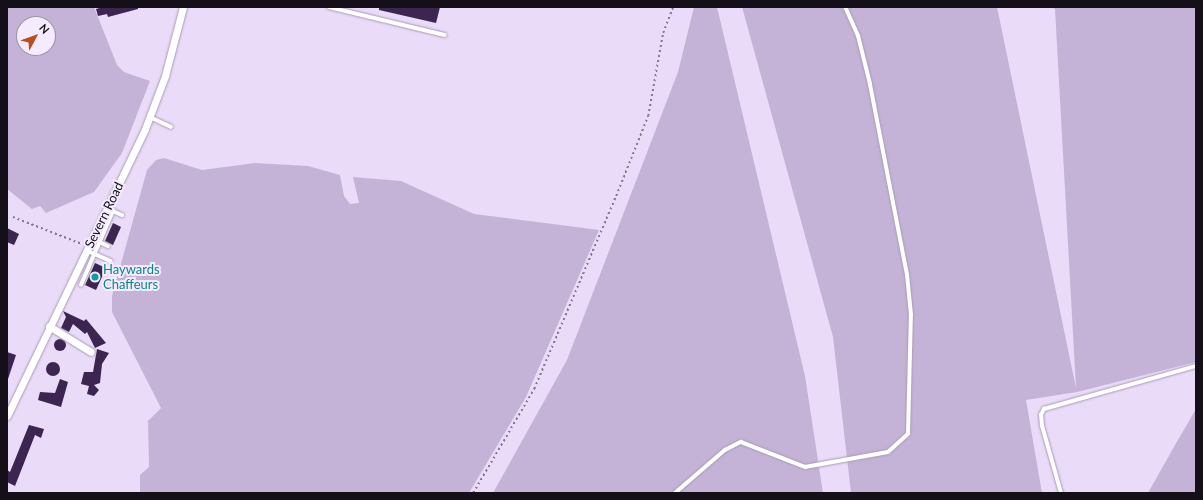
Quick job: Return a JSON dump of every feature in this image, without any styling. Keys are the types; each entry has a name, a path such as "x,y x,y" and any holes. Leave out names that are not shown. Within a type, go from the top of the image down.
{"street":[{"name":"Severn Road","path":"7,416 150,117 183,7"},
{"path":"49,326 91,352"}],"lane":[{"path":"329,7 445,35"},
{"path":"675,493 725,450 741,442 788,463 805,467 888,452 908,434 911,315 907,275 870,84 858,36 845,7"},
{"path":"150,117 171,127"},
{"path":"80,285 113,211 122,215"},
{"path":"100,242 108,246"},
{"path":"87,248 94,254 111,261"},
{"path":"1061,493 1042,426 1041,415 1044,409 1196,366"}],"path":[{"path":"473,493 540,377 616,196 648,116 663,33 672,7"},
{"path":"13,217 87,248"}],"shaded area":[{"path":"7,7 94,7 117,65 124,72 150,81 122,153 94,192 46,213 40,206 32,209 7,189"},
{"path":"694,7 717,7 805,376 823,493 493,493 567,360 678,72"},
{"path":"742,7 997,7 1076,388 1055,9 1051,7 1196,7 1196,362 1077,392 1026,400 1042,493 851,493 833,337"},
{"path":"164,158 202,170 255,163 308,166 340,175 344,196 350,204 359,203 353,177 401,181 474,214 599,230 526,397 469,493 140,493 140,475 149,467 148,421 161,408 112,312 112,296 147,170 156,160"},
{"path":"1196,409 1196,493 1148,493 1175,445"}],"building":[{"path":"103,7 138,7 138,9 108,17 107,14 98,16 96,9"},
{"path":"379,7 440,7 436,23 379,10"},
{"path":"113,223 121,227 113,245 105,241"},
{"path":"7,228 19,234 14,245 7,242"},
{"name":"Haywards Chaffeurs","path":"95,263 106,268 96,290 85,285"},
{"path":"63,311 84,321 86,319 106,343 95,348 87,332 85,334 73,324 69,332 61,328 66,317"},
{"path":"62,339 65,340 65,350 58,351 55,350 54,343 55,340"},
{"path":"97,349 109,353 102,364 100,383 94,385 99,390 94,396 87,394 89,386 81,384 84,372 93,372"},
{"path":"7,352 16,355 8,379 7,378"},
{"path":"50,362 56,362 60,366 60,372 56,376 50,376 46,372 46,366"},
{"path":"60,379 68,382 61,407 38,400 40,392 55,393"},
{"path":"29,425 44,429 41,438 35,435 15,486 7,482 7,470 10,472"}],"place":[{"name":"Haywards Chaffeurs","path":"95,277"}]}
